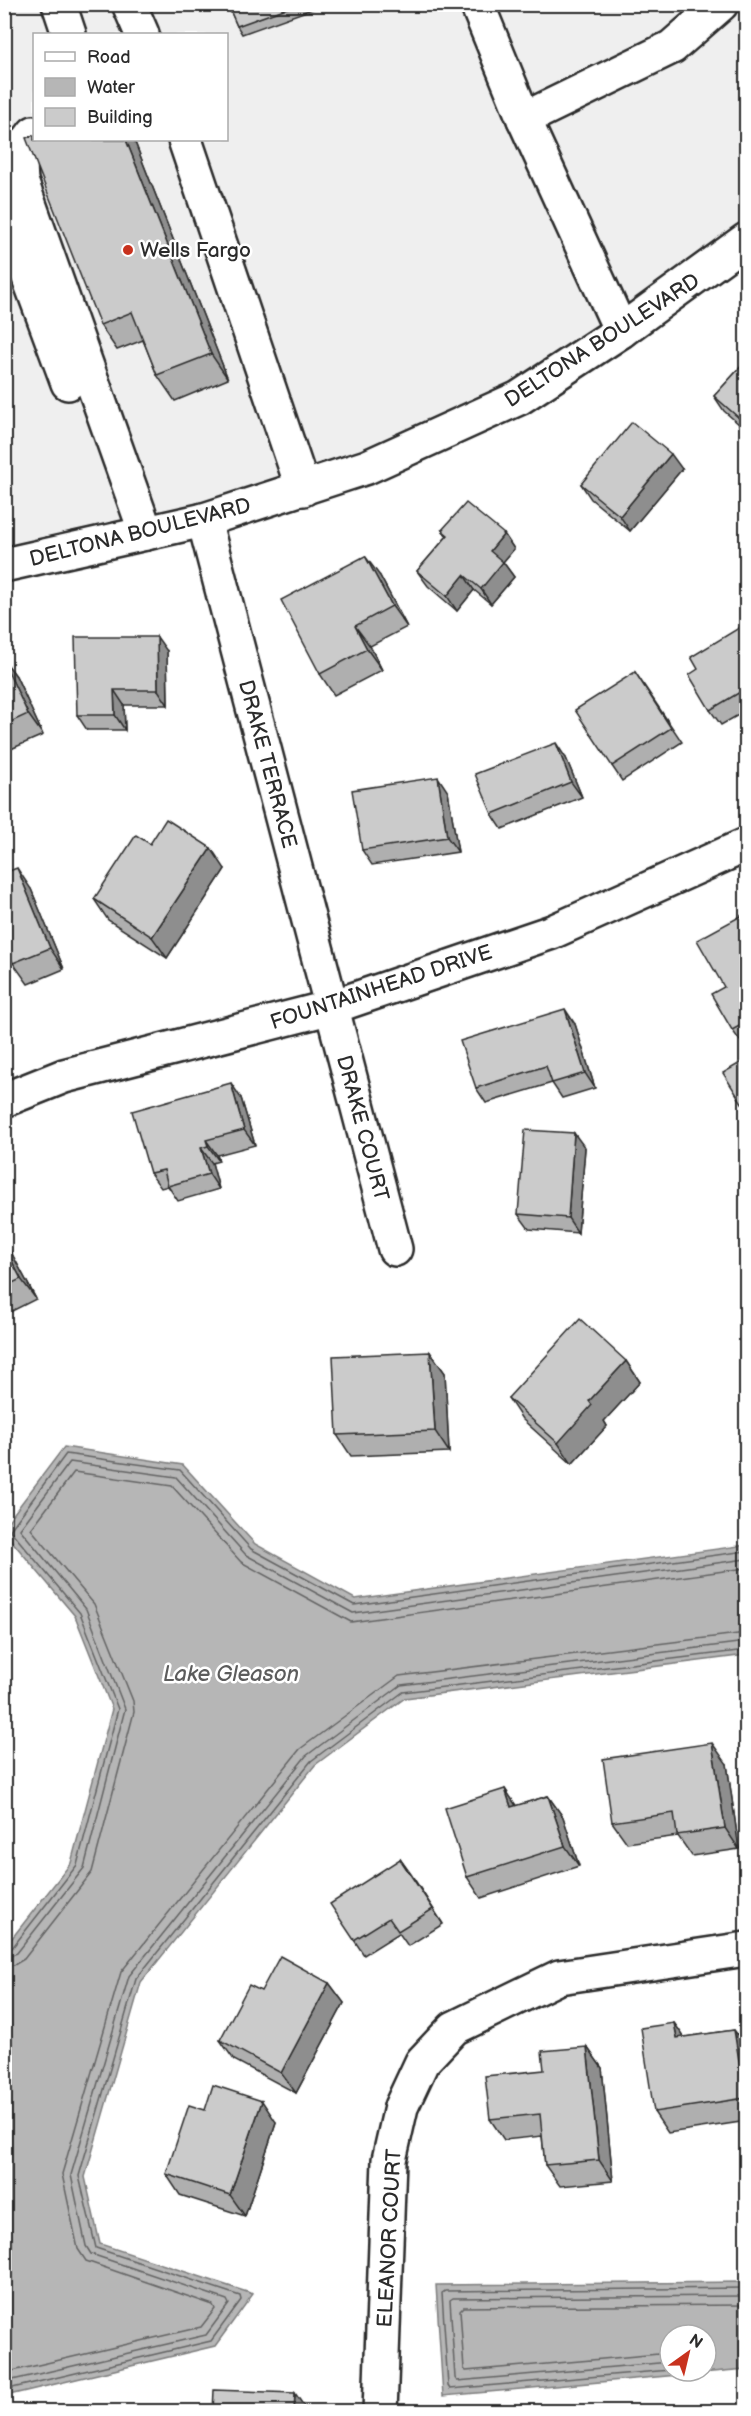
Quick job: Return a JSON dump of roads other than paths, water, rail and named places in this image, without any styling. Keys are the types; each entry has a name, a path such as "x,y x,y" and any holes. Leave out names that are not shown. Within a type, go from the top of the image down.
{"street":[{"path":"59,4 69,33"},
{"path":"129,4 141,33"},
{"path":"477,4 524,119 621,331"},
{"path":"524,119 672,47 721,4"},
{"path":"33,134 21,150 19,165 21,181 146,533"},
{"path":"185,141 303,489"},
{"path":"4,210 70,389 108,428"},
{"name":"DELTONA BOULEVARD","path":"4,565 204,520 367,468 519,399 621,331 747,240"},
{"name":"DRAKE TERRACE","path":"204,520 332,1007"},
{"name":"FOUNTAINHEAD DRIVE","path":"4,1100 64,1076 332,1007 552,932 747,844"},
{"name":"DRAKE COURT","path":"332,1007 394,1249"},
{"name":"ELEANOR COURT","path":"380,2412 389,2160 401,2108 422,2062 454,2028 559,1977 747,1949"}],"water":[{"name":"Lake Gleason","path":"64,1447 183,1465 255,1544 355,1599 746,1545 746,1655 405,1698 315,1765 141,1982 85,2177 100,2244 253,2294 215,2346 5,2396 5,1947 71,1863 112,1709 75,1616 5,1533 5,1525"},
{"path":"746,2282 746,2369 718,2371 718,2323 658,2323 658,2377 443,2396 436,2285"}],"place":[{"name":"Wells Fargo","path":"128,250"}]}
